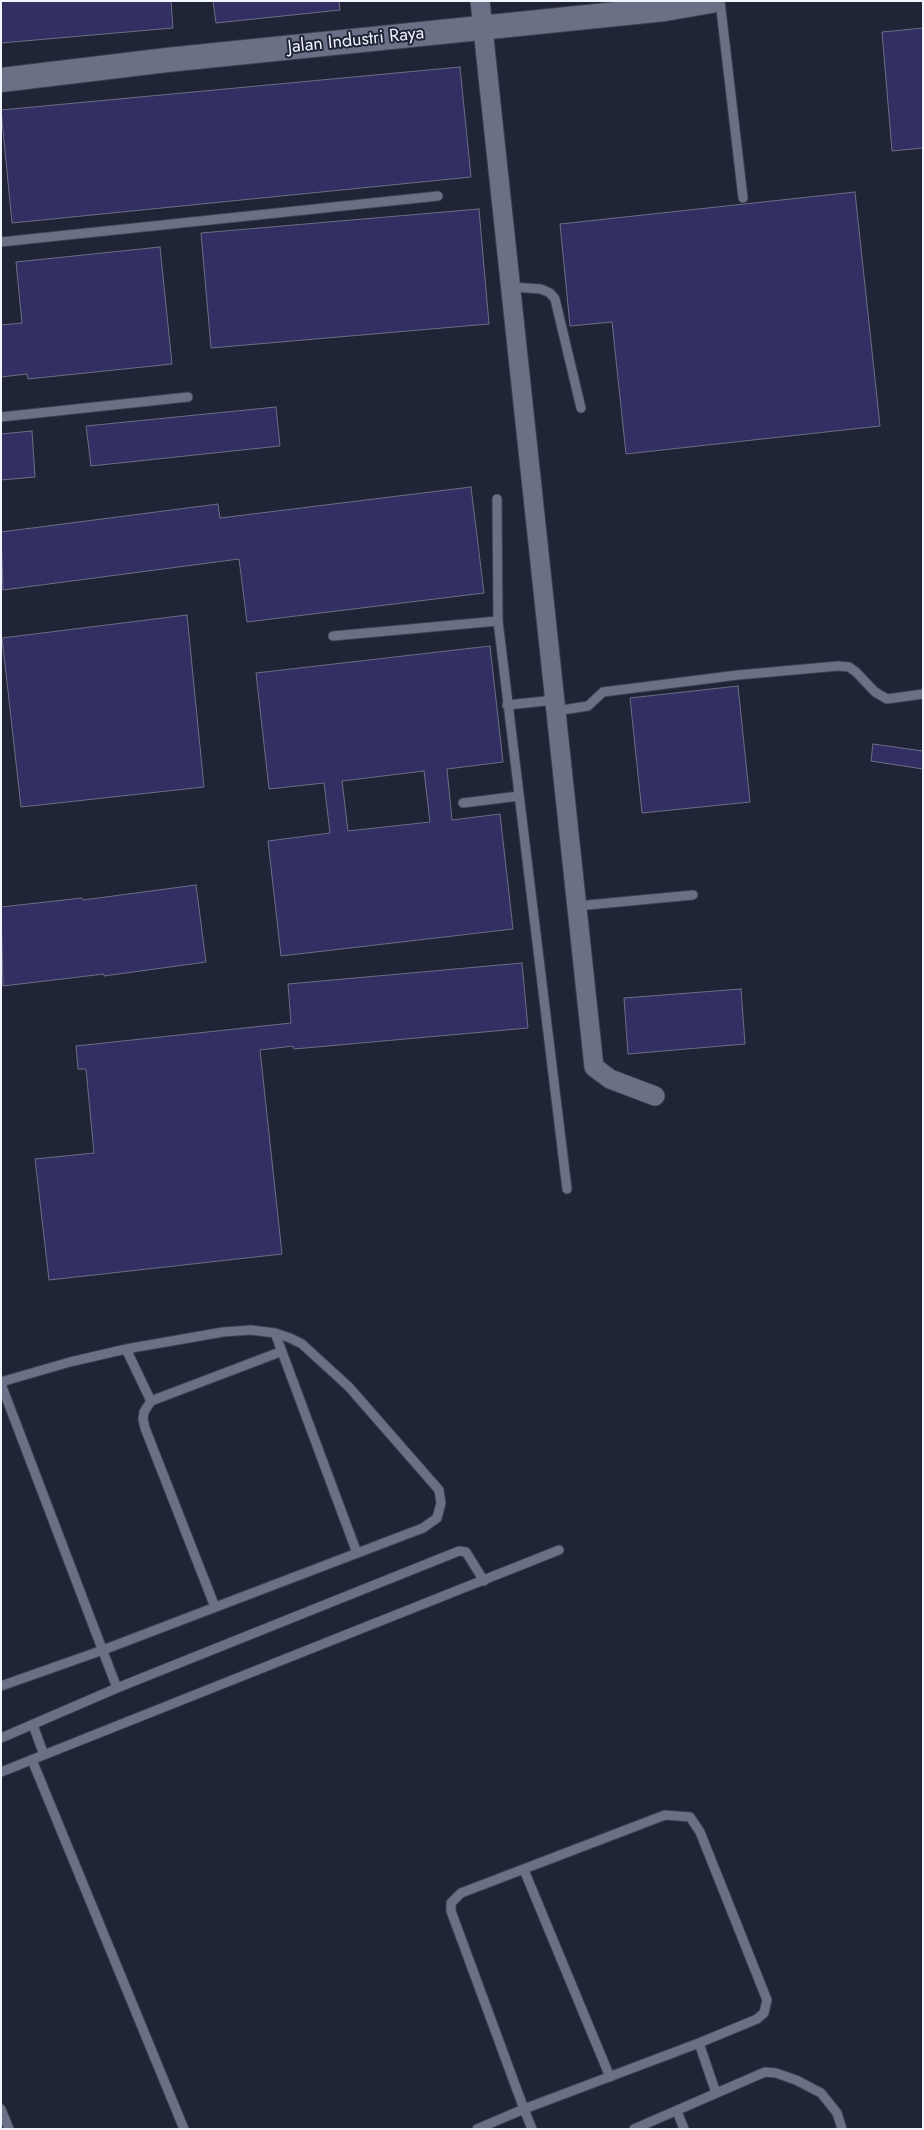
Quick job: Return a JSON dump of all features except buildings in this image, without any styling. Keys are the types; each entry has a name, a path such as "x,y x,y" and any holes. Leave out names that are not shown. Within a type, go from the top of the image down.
{"street":[{"path":"480,1 594,1068 610,1079 655,1096"},
{"name":"Jalan Industri Raya","path":"1,80 167,60 483,28 711,1"}],"lane":[{"path":"720,1 743,198"},
{"path":"1,242 438,196"},
{"path":"512,287 541,289 550,293 555,299 581,408"},
{"path":"1,417 188,397"},
{"path":"497,499 498,621 567,1189"},
{"path":"333,636 498,621"},
{"path":"507,705 588,706 603,692 738,675 838,666 849,667 875,692 887,699 923,694"},
{"path":"463,802 519,796"},
{"path":"577,906 693,894"},
{"path":"1,1686 103,1650 423,1528 437,1518 441,1503 440,1490 349,1387 302,1344 275,1333 251,1330 223,1332 126,1349 70,1362 1,1383 103,1650 118,1688"},
{"path":"275,1333 280,1352 357,1553"},
{"path":"126,1349 151,1401"},
{"path":"215,1607 145,1428 144,1412 151,1401 280,1352"},
{"path":"1,1772 559,1550"},
{"path":"1,1738 118,1688 459,1551 466,1552 484,1581"},
{"path":"34,1725 44,1755"},
{"path":"32,1760 184,2129"},
{"path":"477,2129 524,2109 699,2043 757,2019 764,2013 767,2000 700,1832 690,1817 665,1815 461,1893 451,1903 451,1911 524,2109 532,2129"},
{"path":"524,1870 610,2077"},
{"path":"699,2043 716,2093"},
{"path":"634,2129 765,2072 776,2073 796,2080 821,2093 837,2113 842,2129"},
{"path":"1,2109 9,2129"},
{"path":"677,2111 684,2129"}]}
